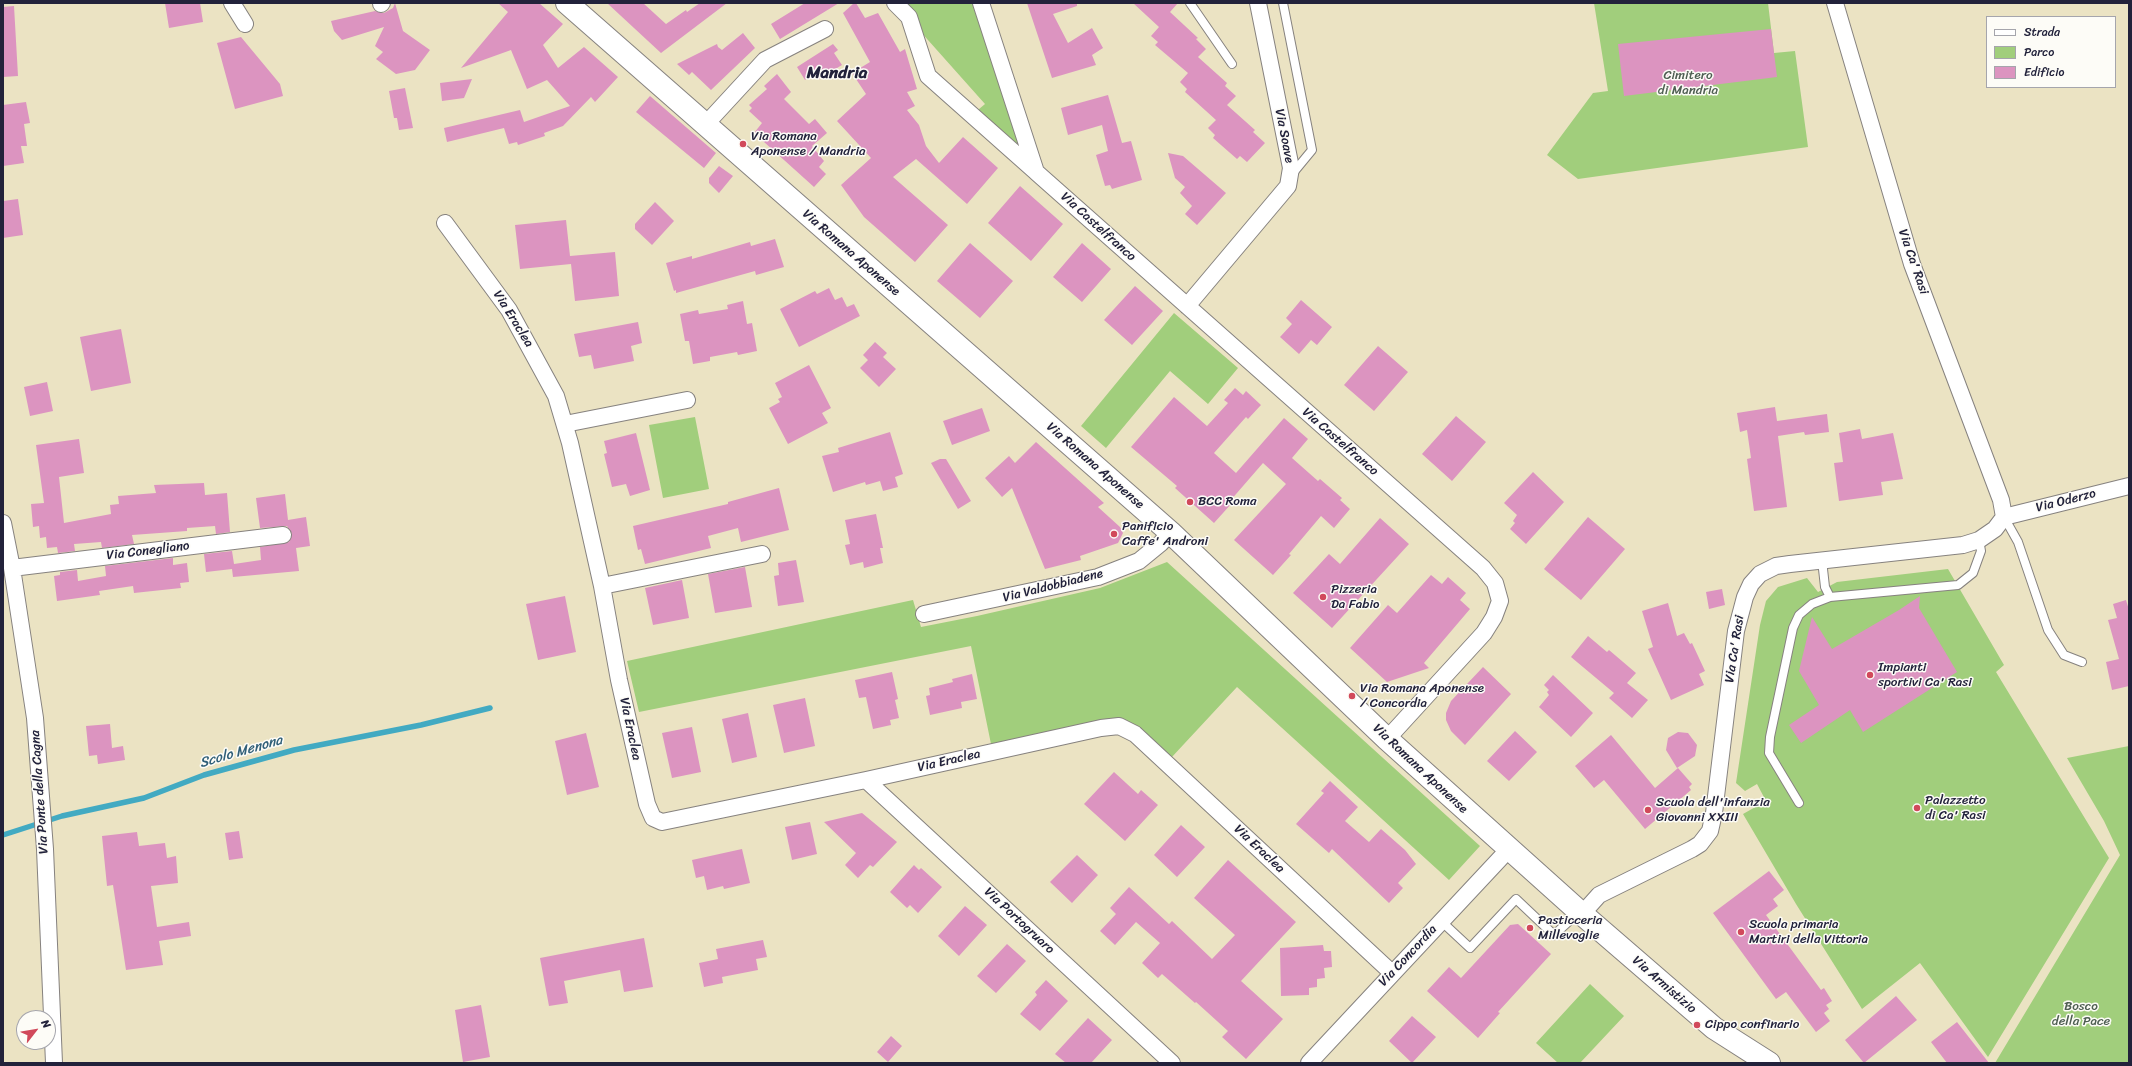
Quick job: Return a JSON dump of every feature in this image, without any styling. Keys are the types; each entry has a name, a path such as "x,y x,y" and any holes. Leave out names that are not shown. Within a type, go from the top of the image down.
{"street":[{"path":"232,3 245,24"},
{"name":"Via Romana Aponense","path":"567,3 1170,532 1387,739 1581,913"},
{"name":"Via Castelfranco","path":"895,3 909,17 928,76 1483,568 1495,583 1500,601 1494,618 1487,628 1387,739"},
{"path":"981,3 1036,172"},
{"name":"Via Soave","path":"1187,306 1288,186 1291,168 1258,3"},
{"name":"Via Ca' Rasi","path":"1581,913 1599,895 1692,849 1706,837 1714,813 1736,631 1745,598 1751,584 1760,574 1776,566 1963,545 1979,540 1995,530 2004,517 2002,500 1912,264 1834,3"},
{"path":"706,124 765,60 825,29"},
{"name":"Via Eraclea","path":"445,223 509,310 556,396 565,424 602,586 619,680 645,797 653,818 662,822 866,780 1093,729 1119,726 1136,734 1392,973"},
{"path":"565,424 688,400"},
{"name":"Via Oderzo","path":"2004,517 2129,486"},
{"name":"Via Ponte della Cagna","path":"3,523 12,568 35,718 43,820 54,1063"},
{"name":"Via Valdobbiadene","path":"924,614 1098,577 1139,561 1161,543 1170,532"},
{"name":"Via Conegliano","path":"12,568 283,535"},
{"path":"602,586 762,554"},
{"name":"Via Portogruaro","path":"866,780 1172,1063"},
{"name":"Via Concordia","path":"1309,1063 1509,850"},
{"name":"Via Armistizio","path":"1581,913 1714,1028 1769,1063"}],"lane":[{"path":"1190,3 1232,64"},
{"path":"1283,3 1312,150 1290,177"},
{"name":"Via Ca' Rasi","path":"2004,517 2018,542 2048,630 2064,654 2082,662"},
{"path":"1799,803 1769,752 1770,737 1793,628 1799,615 1812,604 1830,597 1958,585 1973,573 1981,551 1979,540"},
{"path":"1822,560 1825,587 1830,597"},
{"path":"1442,921 1470,948 1516,899 1554,935 1581,913"}],"green space":[{"path":"895,3 981,3 1036,172 972,115 985,104"},
{"name":"Cimitero di Mandria","path":"1594,3 1768,3 1774,53 1795,51 1808,147 1578,179 1547,155 1593,93 1608,91"},
{"path":"1174,313 1238,368 1208,404 1170,371 1106,448 1081,426"},
{"path":"695,417 709,489 663,498 649,425"},
{"path":"1167,562 1480,846 1449,880 1237,687 1171,758 1122,720 1110,719 991,744 971,646 639,712 627,661 913,600 921,627 1100,588"},
{"name":"Palazzetto di Ca' Rasi","path":"1948,569 2004,665 1996,672 2109,858 1988,1057 1920,963 1862,1009 1796,904 1743,814 1766,801 1757,784 1745,791 1736,783 1760,625 1766,601 1778,587 1807,578 1818,592 1837,582"},
{"name":"Bosco della Pace","path":"2129,746 2129,1063 1995,1063 2120,855 2104,821 2067,758"},
{"path":"1590,984 1624,1016 1580,1063 1558,1063 1536,1043"}],"building":[{"path":"165,3 200,3 203,22 169,28"},
{"path":"395,3 403,31 430,50 415,70 396,74 376,59 383,52 375,46 384,27 342,40 334,31 331,21 375,11 384,13 393,8"},
{"path":"498,3 539,3 563,24 543,45 558,68 584,47 618,77 595,102 591,97 563,126 544,133 545,136 518,145 517,142 509,144 504,128 447,142 444,128 520,110 524,122 570,106 547,80 527,89 511,50 461,68 508,12"},
{"path":"607,3 643,3 666,24 686,10 687,12 700,3 727,3 661,53"},
{"path":"805,3 839,3 780,39 771,24"},
{"path":"854,3 856,3 865,18 878,13 900,52 905,49 917,89 907,92 915,106 907,110 919,125 926,146 939,163 963,137 998,168 967,204 916,159 893,177 948,225 915,262 864,217 841,185 871,158 837,121 866,94 852,73 870,62 843,13"},
{"path":"1027,3 1077,3 1077,6 1053,14 1068,43 1092,28 1103,48 1092,55 1096,65 1052,78"},
{"path":"1133,3 1178,3 1170,12 1198,38 1196,39 1206,49 1198,57 1227,83 1225,86 1236,96 1227,105 1255,130 1253,132 1265,143 1247,162 1240,156 1237,159 1213,138 1215,135 1208,128 1216,120 1185,92 1187,89 1180,82 1188,73 1155,45 1158,42 1151,36 1159,27"},
{"path":"14,6 18,76 3,77 3,7"},
{"path":"1771,29 1777,77 1624,96 1618,44"},
{"path":"743,33 755,48 711,90 692,72 689,75 677,64 717,44 722,50"},
{"path":"241,37 280,84 283,96 235,109 217,43"},
{"path":"833,44 838,50 834,53 842,65 819,79 814,72 805,80 797,67"},
{"path":"777,74 791,92 784,99 809,124 815,119 827,133 812,146 824,161 819,167 826,174 814,187 754,133 762,123 749,111 752,108 749,105 767,89 764,86"},
{"path":"472,79 464,98 442,101 440,83"},
{"path":"405,88 413,128 399,130 397,118 394,118 389,91"},
{"path":"1108,95 1122,143 1131,141 1142,180 1112,189 1110,185 1105,186 1096,155 1108,151 1102,125 1068,135 1061,108"},
{"path":"650,96 716,153 704,168 636,112"},
{"path":"26,102 30,123 24,124 27,146 21,146 24,163 3,166 3,105"},
{"path":"1168,153 1183,156 1226,193 1197,225 1185,214 1192,206 1180,193 1185,187 1175,178"},
{"path":"719,166 733,176 719,193 709,183 709,178"},
{"path":"1020,186 1063,224 1031,261 988,223"},
{"path":"18,199 23,235 3,238 3,201"},
{"path":"655,202 674,221 652,245 635,229 635,224"},
{"path":"566,220 570,256 615,252 619,296 575,301 571,264 520,269 515,225"},
{"path":"775,239 784,267 756,275 755,271 676,293 676,290 674,291 666,263 692,256 692,259 750,242 751,246"},
{"path":"970,243 1013,281 980,318 937,281"},
{"path":"1082,243 1111,269 1082,302 1053,277"},
{"path":"1135,286 1163,311 1132,345 1104,320"},
{"path":"829,288 835,300 842,297 847,307 854,304 860,316 799,347 780,309 815,291 817,294"},
{"path":"1301,300 1332,327 1317,345 1311,340 1299,354 1280,337 1292,324 1286,318"},
{"path":"743,301 747,324 752,323 757,351 738,355 737,352 710,357 710,361 693,364 689,341 685,341 680,314 698,310 699,314 728,309 727,305"},
{"path":"638,322 642,343 631,346 634,361 594,369 591,355 579,357 574,334"},
{"path":"121,329 131,383 91,391 80,337"},
{"path":"875,342 887,353 883,357 896,369 879,387 860,368 868,360 863,355"},
{"path":"1378,346 1408,372 1374,411 1344,385"},
{"path":"809,365 831,408 822,413 828,423 788,444 769,408 780,402 778,399 782,397 775,383"},
{"path":"47,382 53,411 30,416 24,387"},
{"path":"1235,388 1243,395 1246,391 1261,405 1248,419 1246,417 1214,453 1236,473 1284,418 1308,439 1292,458 1318,481 1320,479 1342,498 1340,500 1350,509 1334,528 1321,516 1289,554 1291,555 1273,575 1234,540 1286,484 1263,463 1230,501 1232,503 1214,523 1175,488 1177,486 1131,447 1174,397 1207,426 1228,403 1224,400"},
{"path":"1775,407 1777,421 1827,414 1829,432 1805,435 1804,432 1778,436 1787,507 1754,511 1747,459 1751,458 1747,430 1740,432 1737,413"},
{"path":"982,408 990,431 952,445 943,421"},
{"path":"1456,416 1486,442 1452,481 1422,454"},
{"path":"1860,429 1862,439 1893,433 1903,479 1881,482 1883,495 1839,501 1834,463 1843,462 1839,433"},
{"path":"890,432 903,474 895,477 898,487 883,491 880,481 866,485 865,482 833,492 822,456 839,452 838,448"},
{"path":"636,433 650,490 630,496 626,484 612,487 604,454 607,453 604,441"},
{"path":"79,439 84,473 59,477 64,523 111,514 110,505 119,504 118,496 156,493 154,485 204,483 205,495 227,493 230,532 216,534 215,526 187,528 187,531 132,535 134,544 102,548 101,542 74,544 75,551 58,553 57,547 47,548 46,537 40,538 39,526 33,527 31,504 44,503 36,445"},
{"path":"1036,442 1104,503 1098,507 1120,527 1123,533 1118,543 1080,556 1081,560 1045,569 1012,488 1002,497 985,478 1009,456 1015,463"},
{"path":"940,459 946,459 971,501 958,509 931,463"},
{"path":"1533,472 1564,502 1526,544 1510,529 1515,523 1513,521 1517,515 1504,503"},
{"path":"779,488 789,530 741,542 738,528 708,536 711,548 645,564 641,549 638,550 633,526 728,504 728,502"},
{"path":"285,494 288,520 306,517 310,546 296,548 299,571 233,577 232,569 206,572 204,554 232,551 234,564 261,560 260,547 289,542 292,534 287,526 260,528 256,498"},
{"path":"876,514 883,548 880,548 883,563 864,568 863,562 850,565 845,545 850,544 845,520"},
{"path":"1588,517 1625,549 1581,600 1544,569"},
{"path":"1380,518 1409,544 1332,628 1293,593 1329,554 1340,564"},
{"path":"173,558 173,565 187,563 189,582 180,583 181,588 134,593 133,586 99,591 100,595 57,601 54,576 60,575 60,572 77,570 78,581 106,576 105,566"},
{"path":"796,560 804,602 778,606 774,576 779,575 778,563"},
{"path":"745,567 752,607 715,613 708,574"},
{"path":"1431,575 1442,584 1448,577 1466,593 1460,600 1470,609 1424,663 1429,668 1387,682 1350,648 1388,605 1397,613"},
{"path":"682,580 689,618 653,625 645,588"},
{"path":"1722,589 1725,605 1709,609 1706,592"},
{"path":"565,596 576,652 538,660 526,604"},
{"name":"Impianti sportivi Ca' Rasi","path":"1920,596 1919,608 1957,672 1863,732 1850,710 1801,743 1789,725 1819,705 1799,671 1812,617 1832,649"},
{"path":"2126,600 2129,610 2129,686 2112,690 2106,662 2119,659 2108,620 2117,618 2113,604"},
{"path":"1668,603 1677,636 1684,633 1690,644 1692,643 1705,671 1699,674 1704,685 1671,700 1648,649 1653,647 1642,611"},
{"path":"1588,636 1607,652 1609,650 1636,673 1627,683 1648,700 1632,718 1609,698 1614,693 1571,657"},
{"path":"1483,667 1511,694 1465,745 1451,731 1446,720 1446,713 1451,701"},
{"path":"892,672 898,699 895,700 899,718 890,720 891,725 873,729 866,697 859,698 855,680"},
{"path":"972,674 977,699 961,702 962,708 930,715 926,696 930,695 929,688 953,682 952,679"},
{"path":"1553,675 1593,713 1571,737 1539,707 1549,695 1547,692 1549,690 1544,685"},
{"path":"805,698 815,746 784,753 773,705"},
{"path":"748,713 757,757 732,763 722,719"},
{"path":"110,724 112,748 123,746 125,760 98,764 97,755 89,756 86,726"},
{"path":"692,727 701,772 672,778 662,733"},
{"path":"1515,731 1537,752 1509,781 1487,761"},
{"path":"1678,732 1688,733 1697,745 1695,756 1677,768 1666,750 1668,738"},
{"path":"586,733 599,787 567,795 555,741"},
{"name":"Scuola dell'infanzia Giovanni XXIII","path":"1611,735 1655,788 1678,768 1692,784 1689,787 1691,790 1645,829 1604,780 1594,788 1575,766"},
{"path":"1114,772 1138,794 1141,790 1158,805 1125,841 1084,804"},
{"path":"1330,781 1358,807 1345,821 1369,842 1381,829 1405,850 1416,864 1398,883 1403,888 1389,903 1332,849 1329,853 1296,824 1324,793 1321,791"},
{"path":"862,813 897,842 873,867 870,865 858,878 845,865 856,853 824,822"},
{"path":"810,822 817,854 792,860 785,827"},
{"path":"1181,825 1205,847 1177,877 1154,855"},
{"path":"239,831 243,858 229,860 225,833"},
{"path":"137,832 139,846 165,843 167,858 176,856 178,883 151,886 157,927 189,922 191,936 159,941 163,965 126,970 113,885 107,886 102,836"},
{"path":"742,849 750,883 724,889 723,886 707,890 704,876 696,878 692,860"},
{"path":"1077,855 1098,875 1072,903 1050,882"},
{"path":"1228,860 1296,922 1241,981 1283,1019 1246,1059 1222,1037 1228,1031 1162,974 1158,978 1142,963 1160,943 1136,922 1115,945 1100,931 1116,914 1110,908 1129,887 1169,924 1172,921 1212,959 1235,935 1194,898"},
{"path":"914,865 919,870 921,868 942,887 918,913 910,905 907,908 890,892"},
{"name":"Scuola primaria Martiri della Vittoria","path":"1769,871 1784,890 1773,899 1778,906 1766,915 1821,990 1824,988 1832,1001 1826,1005 1829,1009 1824,1013 1830,1021 1816,1032 1786,992 1776,999 1713,913"},
{"path":"965,906 987,925 959,956 938,936"},
{"path":"1518,924 1551,954 1498,1012 1500,1013 1478,1038 1427,991 1449,967 1461,978 1510,925"},
{"path":"644,938 653,987 624,992 620,970 564,981 568,1003 549,1006 540,958"},
{"path":"763,940 767,957 756,959 758,970 722,977 723,983 704,987 699,963 718,959 716,949"},
{"path":"1007,944 1026,961 996,993 977,976"},
{"path":"1323,945 1324,951 1331,951 1332,967 1324,968 1325,978 1317,979 1317,987 1309,988 1309,995 1281,996 1280,948"},
{"path":"1046,980 1068,1001 1040,1031 1020,1014 1037,995 1035,992"},
{"path":"1896,996 1917,1020 1864,1063 1845,1040"},
{"path":"481,1005 490,1057 463,1062 455,1010"},
{"path":"1412,1016 1436,1037 1412,1063 1389,1041"},
{"path":"1088,1018 1112,1040 1091,1063 1066,1063 1055,1054"},
{"path":"1957,1022 1989,1063 1947,1063 1931,1042"},
{"path":"891,1036 902,1046 888,1062 877,1052"}],"waterway":[{"name":"Scolo Menona","path":"3,835 62,816 144,798 204,775 294,750 421,725 490,708"}],"place":[{"name":"Via Romana Aponense / Mandria","path":"743,144"},
{"name":"BCC Roma","path":"1190,502"},
{"name":"Panificio Caffe' Androni","path":"1114,534"},
{"name":"Pizzeria Da Fabio","path":"1323,597"},
{"name":"Impianti sportivi Ca' Rasi","path":"1870,675"},
{"name":"Via Romana Aponense / Concordia","path":"1352,696"},
{"name":"Palazzetto di Ca' Rasi","path":"1917,808"},
{"name":"Scuola dell'infanzia Giovanni XXIII","path":"1648,810"},
{"name":"Pasticceria Millevoglie","path":"1530,928"},
{"name":"Scuola primaria Martiri della Vittoria","path":"1741,932"},
{"name":"Cippo confinario","path":"1697,1025"}],"district":[{"name":"Mandria","path":"837,74"}]}
